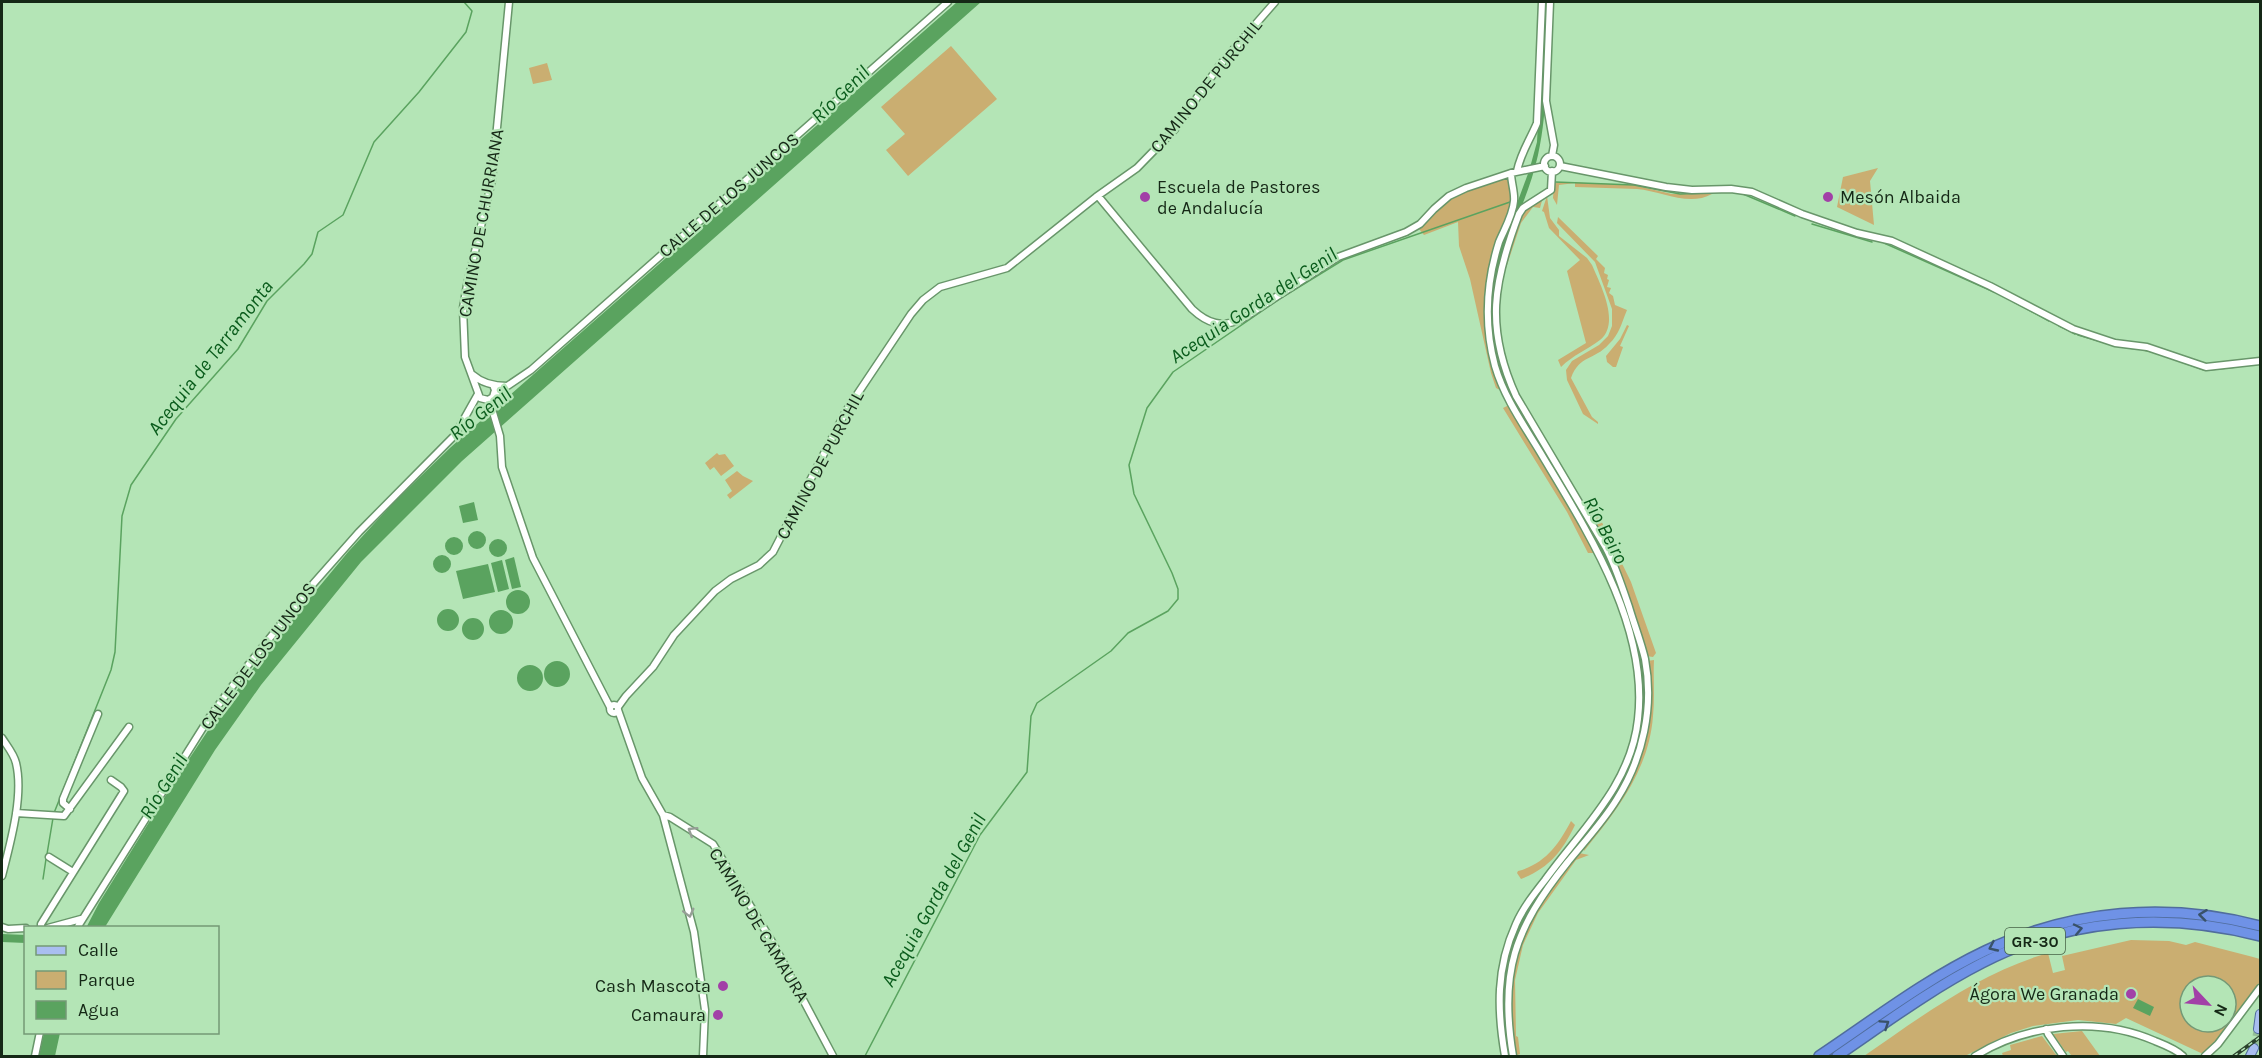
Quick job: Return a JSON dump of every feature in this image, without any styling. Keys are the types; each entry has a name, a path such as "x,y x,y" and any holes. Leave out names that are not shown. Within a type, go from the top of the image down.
{"highway":[{"name":"GR-30","path":"1819,1056 1953,968 2010,939 2038,929 2093,916 2148,912 2208,915 2260,926"},
{"name":"GR-30","path":"1837,1056 1954,979 2012,949 2050,936 2095,926 2162,921 2205,925 2260,936"}],"main road":[{"path":"2258,1029 2260,1014"},
{"path":"2250,1056 2254,1048"}],"street":[{"name":"CAMINO DE CHURRIANA","path":"492,409 480,396 470,372 463,340 463,308 466,285 492,180 509,2"},
{"name":"CALLE DE LOS JUNCOS","path":"79,923 209,718 245,669 313,584 359,532 455,435 480,396 493,396 531,370 948,2"},
{"name":"CAMINO DE PURCHIL","path":"614,708 653,667 674,635 716,591 731,579 759,565 773,552 846,411 911,314 923,300 932,292 950,284 1007,268 1098,195 1137,168 1164,142 1220,66 1275,2"},
{"path":"1505,1056 1498,1008 1501,975 1516,923 1527,903 1601,809 1618,783 1634,741 1640,694 1637,661 1603,560 1509,400 1494,359 1488,329 1492,266 1514,201 1514,172 1537,123 1542,2"},
{"path":"1550,2 1546,101 1554,145 1552,156"},
{"path":"1545,166 1546,159 1552,156 1559,159 1560,166"},
{"path":"1098,195 1192,309 1202,318 1221,325 1242,319 1338,257 1420,225 1449,196 1466,188 1532,168 1545,166 1552,171"},
{"path":"1552,171 1560,166 1666,187 1752,192 1802,214 1857,233 1892,241 1990,286 2055,322 2115,343 2147,347 2206,367 2260,360"},
{"path":"1513,1056 1507,993 1512,960 1520,936 1542,895 1618,798 1638,755 1647,707 1645,660 1616,570 1516,396 1499,348 1495,307 1500,268 1522,208 1551,190 1552,171"},
{"path":"470,372 484,382 508,386"},
{"path":"480,396 479,385 484,382"},
{"name":"CAMINO DE CHURRIANA","path":"493,385 492,409 500,436 502,466 533,558 614,708"},
{"path":"614,708 642,778 663,815 694,932 705,1011 703,1056"},
{"path":"70,809 63,803 63,799 98,714"},
{"path":"16,813 64,816 129,727"},
{"path":"2,738 16,762 16,813 2,876"},
{"path":"41,926 124,791 111,780"},
{"name":"CAMINO DE CAMAURA","path":"663,815 713,844 774,945 832,1056"},
{"path":"49,856 73,872"},
{"path":"56,926 79,923"},
{"path":"2,927 24,928"},
{"path":"2205,1056 2218,1044 2260,988"},
{"path":"1975,1056 2014,1038 2046,1029 2087,1026 2118,1029 2148,1038 2183,1056"},
{"path":"2046,1029 2063,1056"},
{"path":"35,1056 40,1034"}],"green space":[{"path":"951,46 997,99 908,176 886,150 905,134 881,107"},
{"path":"547,63 552,80 533,84 529,68"},
{"path":"1878,168 1870,181 1874,225 1837,207 1843,177"},
{"path":"1508,176 1513,200 1486,302 1502,391 1496,388 1491,373 1470,279 1459,246 1458,222 1424,235 1419,229 1436,209 1447,201"},
{"path":"1564,182 1633,185 1672,194 1712,194 1703,198 1684,199 1637,189 1575,187 1575,183 1559,185 1557,205 1553,198 1554,183"},
{"path":"1547,196 1550,218 1559,230 1559,236 1587,258 1592,265 1604,293 1609,314 1606,333 1600,340 1561,367 1558,360 1586,343 1567,271 1580,260 1549,228 1542,211"},
{"path":"1543,197 1540,208 1533,207 1521,223 1506,268 1502,267 1523,211"},
{"path":"1558,217 1598,256 1596,259 1605,268 1604,273 1608,275 1607,287 1611,288 1609,293 1613,296 1615,305 1627,310 1615,337 1598,353 1583,361 1571,378 1598,424 1583,414 1567,380 1566,370 1572,361 1599,345 1608,336 1612,326 1612,309 1595,262 1557,223"},
{"path":"1627,325 1629,326 1620,346 1623,347 1616,367 1613,367 1607,362 1606,356 1620,339"},
{"path":"1509,405 1595,551 1594,553 1588,553 1567,512 1503,408"},
{"path":"717,453 725,454 734,466 721,476 714,467 710,470 705,463"},
{"path":"737,471 753,481 730,499 727,495 732,491 725,480"},
{"path":"1590,507 1596,510 1631,582 1656,653 1653,657 1646,656 1586,509"},
{"path":"1654,660 1653,716 1645,754 1638,772 1619,805 1584,851 1583,846 1610,813 1642,748 1647,661"},
{"path":"1571,821 1575,825 1554,858 1539,870 1521,879 1518,871 1528,868 1550,852"},
{"path":"1579,853 1589,855 1576,860 1538,913 1523,945 1515,980 1516,1036 1520,1054 1514,1056 1508,1008 1515,954 1544,895"},
{"path":"2131,940 2169,941 2186,945 2195,942 2260,959 2260,982 2238,1013 2238,974 2178,974 2178,1034 2222,1034 2203,1054 2126,1018 2116,1024 2078,1020 2033,1026 2011,1033 1965,1056 1864,1056 1952,997 1998,972 2048,953 2053,973 2065,970 2062,956"},
{"path":"2082,1031 2100,1056 2069,1056 2071,1055 2068,1051 2066,1052 2053,1034"},
{"path":"2042,1036 2057,1056 2003,1056 2002,1053 2011,1050 2010,1045"}],"water":[{"path":"957,2 981,2 462,461 361,562 261,685 215,750 106,926 87,926 179,774 265,652 348,552 393,503 451,447"},
{"path":"1544,2 1548,2 1542,136 1531,181 1497,273 1493,297 1493,323 1497,352 1511,389 1529,423 1601,543 1630,614 1642,664 1645,690 1640,740 1625,779 1596,824 1545,888 1517,935 1509,960 1505,988 1505,1019 1510,1056 1507,1056 1502,997 1512,939 1530,903 1602,810 1622,780 1632,751 1638,722 1641,688 1636,655 1627,622 1608,567 1598,545 1511,399 1497,365 1491,335 1490,305 1495,263 1529,171 1537,142"},
{"path":"474,502 478,520 463,523 459,506"},
{"path":"473,531 481,531 486,536 484,547 473,549 468,544 468,536"},
{"path":"454,537 460,540 463,546 460,552 454,555 448,552 445,546 448,540"},
{"path":"498,539 504,542 507,548 504,554 498,557 492,554 489,548 492,542"},
{"path":"442,555 448,558 451,564 448,570 442,573 436,570 433,564 436,558"},
{"path":"514,557 521,587 512,589 505,560"},
{"path":"502,560 509,589 498,592 491,563"},
{"path":"488,564 495,592 463,599 456,571"},
{"path":"518,590 526,594 530,602 526,610 518,614 510,610 506,602 510,594"},
{"path":"448,609 456,612 459,620 456,628 448,631 440,628 437,620 440,612"},
{"path":"501,610 509,614 513,622 509,630 501,634 493,630 489,622 493,614"},
{"path":"473,618 481,621 484,629 481,637 473,640 465,637 462,629 465,621"},
{"path":"557,661 566,665 570,674 566,683 557,687 548,683 544,674 548,665"},
{"path":"530,665 539,669 543,678 539,687 530,691 521,687 517,678 521,669"},
{"path":"2138,999 2154,1007 2150,1016 2133,1008"},
{"path":"44,1034 60,1034 55,1056 39,1056"}],"waterway":[{"name":"Acequia de Tarramonta","path":"54,813 111,670 115,652 122,516 131,485 176,419 238,349 267,301 312,254 318,232 343,215 374,142 419,92 466,32 472,11 464,2"},
{"name":"Acequia Gorda del Genil","path":"1555,182 1634,185 1680,194 1708,193"},
{"name":"Acequia Gorda del Genil","path":"1743,194 1795,216"},
{"name":"Acequia Gorda del Genil","path":"865,1056 980,835 1027,772 1031,716 1037,703 1111,651 1128,633 1168,611 1178,599 1178,589 1172,573 1134,494 1129,465 1147,408 1173,372 1281,298 1343,260 1510,202"},
{"name":"Acequia Gorda del Genil","path":"1812,224 1872,242"},
{"name":"Acequia Gorda del Genil","path":"1884,243 1994,292"},
{"name":"Acequia Gorda del Genil","path":"2014,302 2049,321"},
{"name":"Acequia Gorda del Genil","path":"2059,326 2070,331"},
{"name":"Acequia Gorda del Genil","path":"2078,335 2109,344"},
{"name":"Acequia Gorda del Genil","path":"2116,346 2135,349"},
{"name":"Acequia Gorda del Genil","path":"2143,350 2153,352"},
{"name":"Acequia Gorda del Genil","path":"2168,357 2204,370"},
{"name":"Acequia Gorda del Genil","path":"2209,370 2237,367"},
{"name":"Acequia de Tarramonta","path":"47,854 53,818"},
{"name":"Acequia de Tarramonta","path":"43,879 46,859"},
{"path":"2,938 24,939"}],"tunnel":[{"path":"2254,1048 2258,1029"}],"railway":[{"path":"2234,1056 2260,1037"}],"place":[{"name":"Escuela de Pastores de Andalucía","path":"1145,197"},
{"name":"Mesón Albaida","path":"1828,197"},
{"name":"Cash Mascota","path":"723,986"},
{"name":"Ágora We Granada","path":"2131,994"},
{"name":"Camaura","path":"718,1015"}],"water label":[{"name":"Río Genil","path":"840,94"},
{"name":"Río Genil","path":"480,413"},
{"name":"Río Beiro","path":"1606,530"},
{"name":"Río Genil","path":"163,786"}]}
